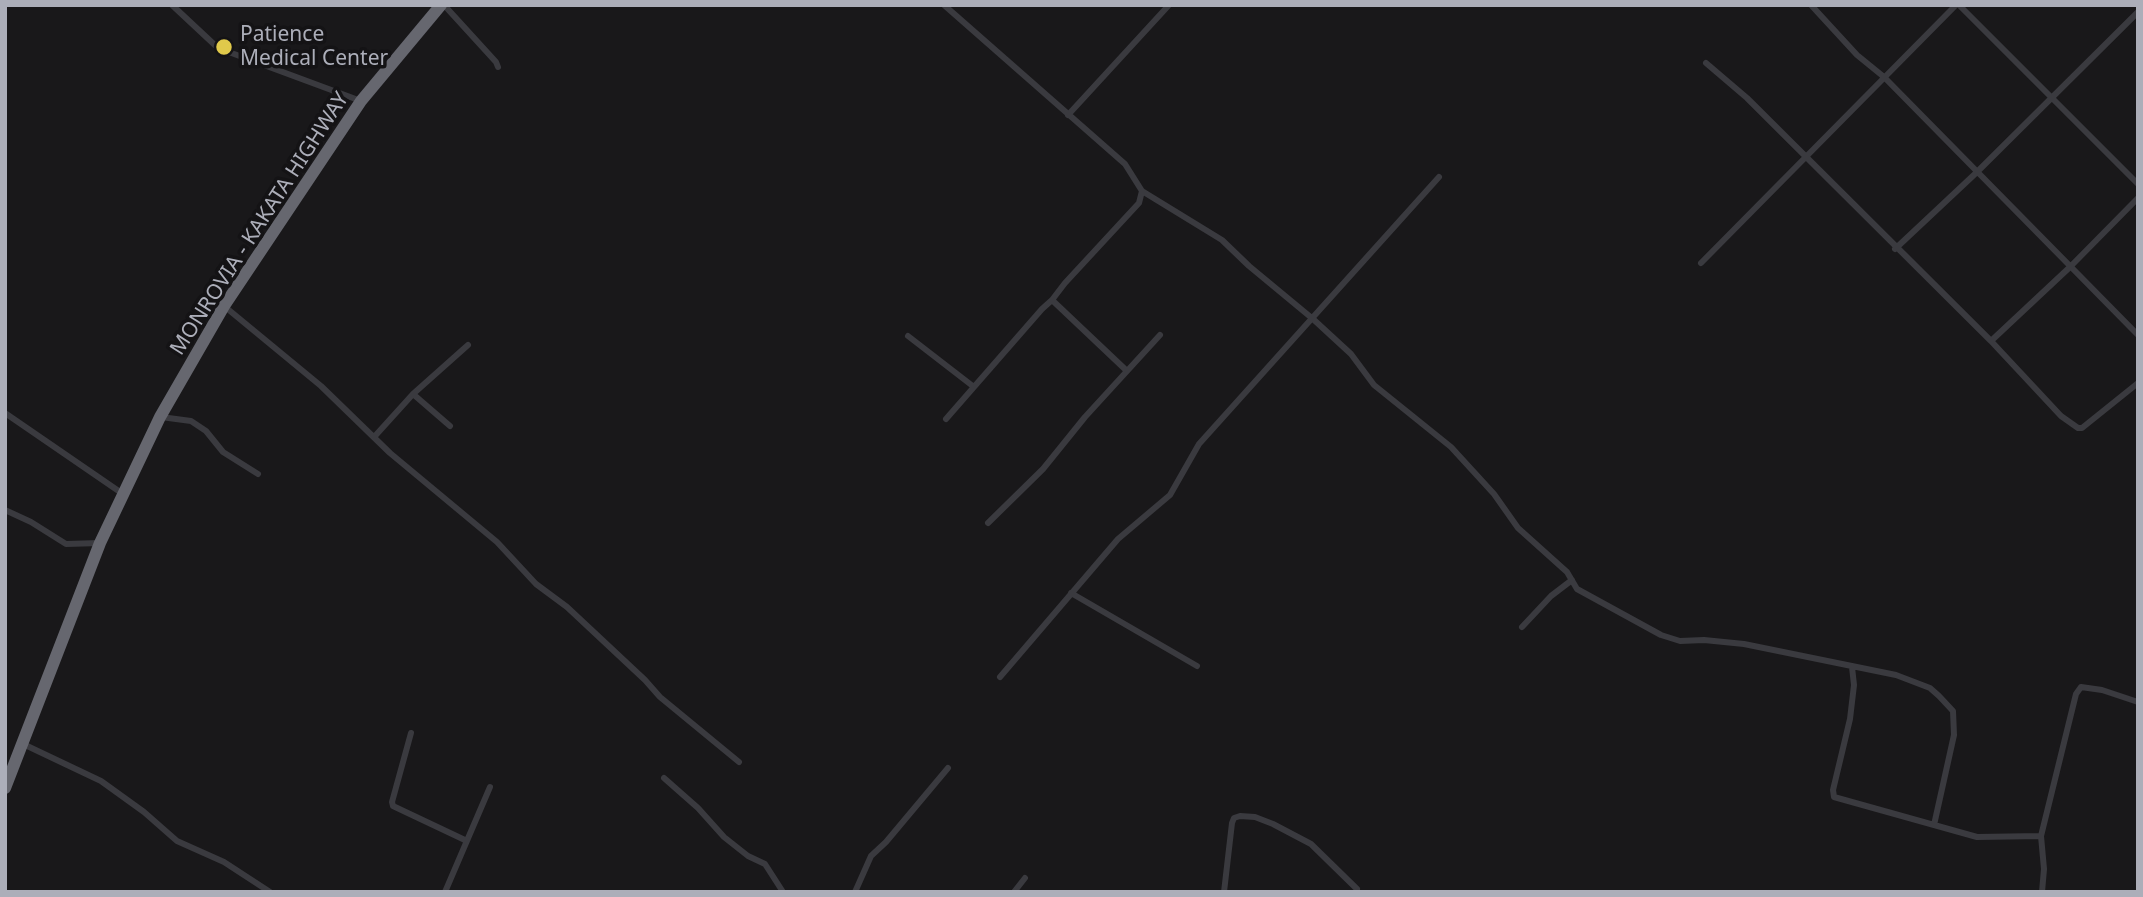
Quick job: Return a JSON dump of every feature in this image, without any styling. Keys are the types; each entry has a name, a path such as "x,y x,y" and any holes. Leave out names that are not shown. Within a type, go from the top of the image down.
{"highway":[{"name":"MONROVIA - KAKATA HIGHWAY","path":"5,788 8,774 23,744 100,543 160,417 224,306 361,101 443,5"}],"street":[{"path":"172,5 218,48 361,101"},
{"path":"443,5 498,66"},
{"path":"944,5 1125,164 1142,191 1222,240 1351,354 1374,385 1451,447 1494,494 1518,528 1567,572 1577,589 1661,635 1680,641 1744,643 1896,675 1930,688 1953,711 1954,735 1934,825"},
{"path":"1068,115 1169,5"},
{"path":"1811,5 1857,55 1884,77 2138,335"},
{"path":"1701,263 1957,5 2138,184"},
{"path":"1895,248 1976,173 2138,12"},
{"path":"1706,63 1747,98 1991,341 2061,416 2078,428 2096,418 2138,383"},
{"path":"999,677 1118,539 1170,495 1199,444 1440,177"},
{"path":"946,419 1065,282 1139,203 1142,191"},
{"path":"1991,341 2138,198"},
{"path":"1052,300 1127,371"},
{"path":"224,306 321,386 390,453 497,542 537,584 567,607 660,697 739,762"},
{"path":"988,523 1043,469 1085,417 1160,335"},
{"path":"908,336 974,387"},
{"path":"375,436 413,394 468,345"},
{"path":"413,394 450,426"},
{"path":"5,413 124,495"},
{"path":"160,417 191,421 206,431 223,452 258,474"},
{"path":"5,510 32,522 66,544 100,543"},
{"path":"1522,627 1551,596 1572,580"},
{"path":"1071,593 1197,666"},
{"path":"1852,667 1854,685 1850,719 1833,790 1834,797 1977,837 2041,836"},
{"path":"2042,892 2044,869 2041,836 2076,694 2081,687 2102,690 2138,702"},
{"path":"411,733 393,806 467,841"},
{"path":"23,744 101,781 144,812 177,841 224,862 270,892"},
{"path":"855,892 871,856 948,768"},
{"path":"664,778 698,807 724,837 748,856 765,864 783,892"},
{"path":"446,892 490,787"},
{"path":"1224,892 1232,823 1234,818 1240,816 1255,817 1273,824 1311,844 1357,889"},
{"path":"1013,892 1025,877"}],"place":[{"name":"Patience Medical Center","path":"224,47"}]}
